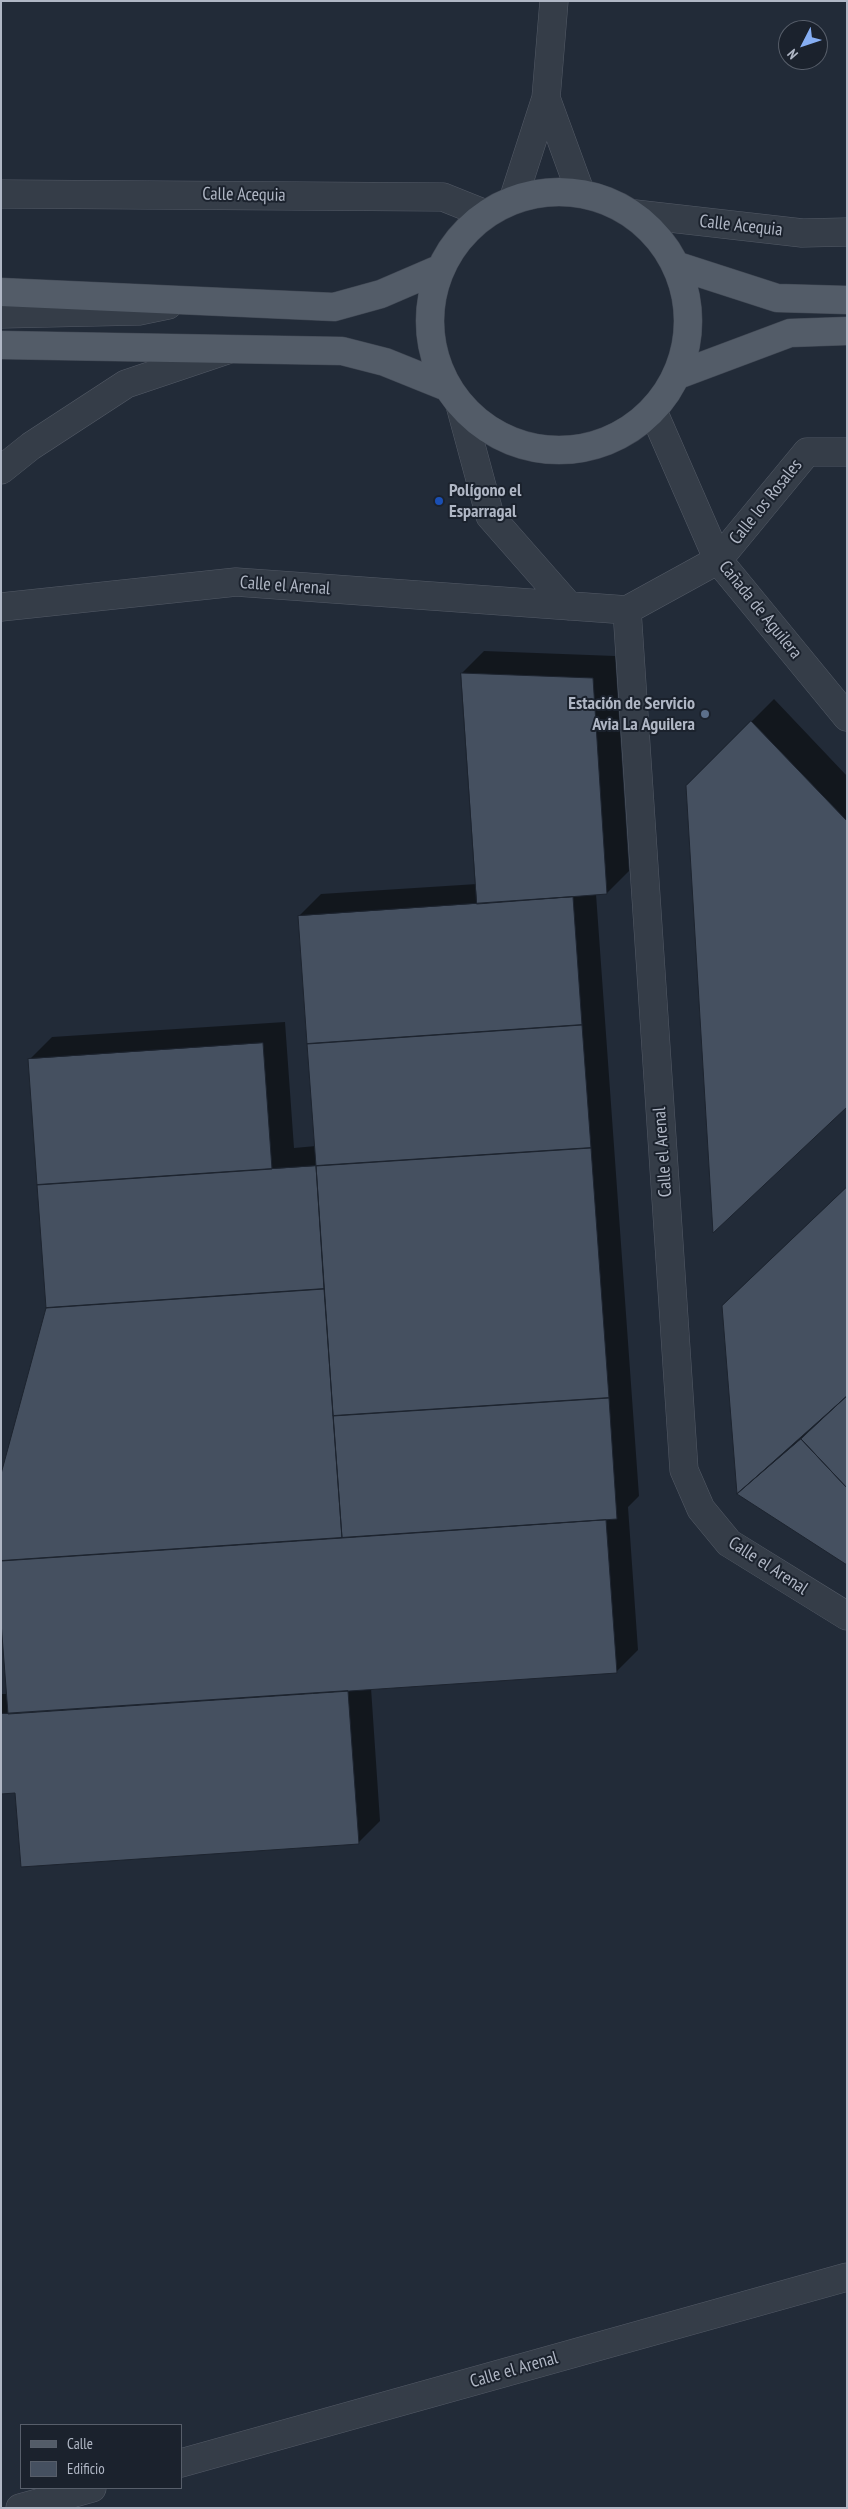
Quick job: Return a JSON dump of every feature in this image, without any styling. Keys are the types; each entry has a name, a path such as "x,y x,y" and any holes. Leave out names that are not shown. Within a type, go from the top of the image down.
{"main road":[{"path":"1,345 342,350 385,362 453,396 493,433 534,448 577,450 618,437 653,412 678,375 688,340 688,302 678,266 635,214 580,191 514,197 483,213 457,238 439,269 429,309 432,349 453,396"},
{"path":"678,266 777,298 847,300"},
{"path":"1,292 334,307 381,294 439,269"},
{"path":"678,375 790,333 847,331"}],"street":[{"path":"514,197 546,98 554,1"},
{"path":"546,98 580,191"},
{"name":"Calle Acequia","path":"1,194 443,197 483,213"},
{"name":"Calle Acequia","path":"635,214 802,233 847,232"},
{"path":"1,314 138,311 194,300"},
{"path":"1,470 31,446 126,384 234,348"},
{"path":"453,396 490,516 569,606"},
{"name":"Cañada de Aguilera","path":"653,412 718,560 847,717"},
{"name":"Calle los Rosales","path":"718,560 806,452 847,452"},
{"path":"627,610 718,560"},
{"name":"Calle el Arenal","path":"1,607 236,582 627,610 684,1470 701,1509 729,1543 847,1616"},
{"name":"Calle el Arenal","path":"182,2463 847,2277"},
{"path":"20,2508 88,2489"}],"building":[{"path":"461,673 593,678 607,894 477,904"},
{"path":"751,721 847,821 847,1107 713,1233 686,786"},
{"path":"573,897 582,1025 307,1044 298,916"},
{"path":"582,1025 591,1148 316,1166 307,1044"},
{"path":"263,1043 272,1169 37,1185 28,1059"},
{"path":"591,1148 609,1398 333,1416 316,1166"},
{"path":"316,1166 324,1289 46,1308 37,1185"},
{"path":"847,1187 847,1396 737,1494 722,1306"},
{"path":"324,1289 342,1538 1,1561 1,1474 46,1308"},
{"path":"847,1396 847,1488 801,1439"},
{"path":"609,1398 617,1519 342,1538 333,1416"},
{"path":"801,1439 847,1488 847,1565 737,1494"},
{"path":"606,1520 617,1673 8,1714 1,1622 1,1561"},
{"path":"348,1691 359,1844 21,1867 15,1793 1,1794 1,1714"}],"place":[{"name":"Polígono el Esparragal","path":"439,501"},
{"name":"Estación de Servicio Avia La Aguilera","path":"705,714"}]}
